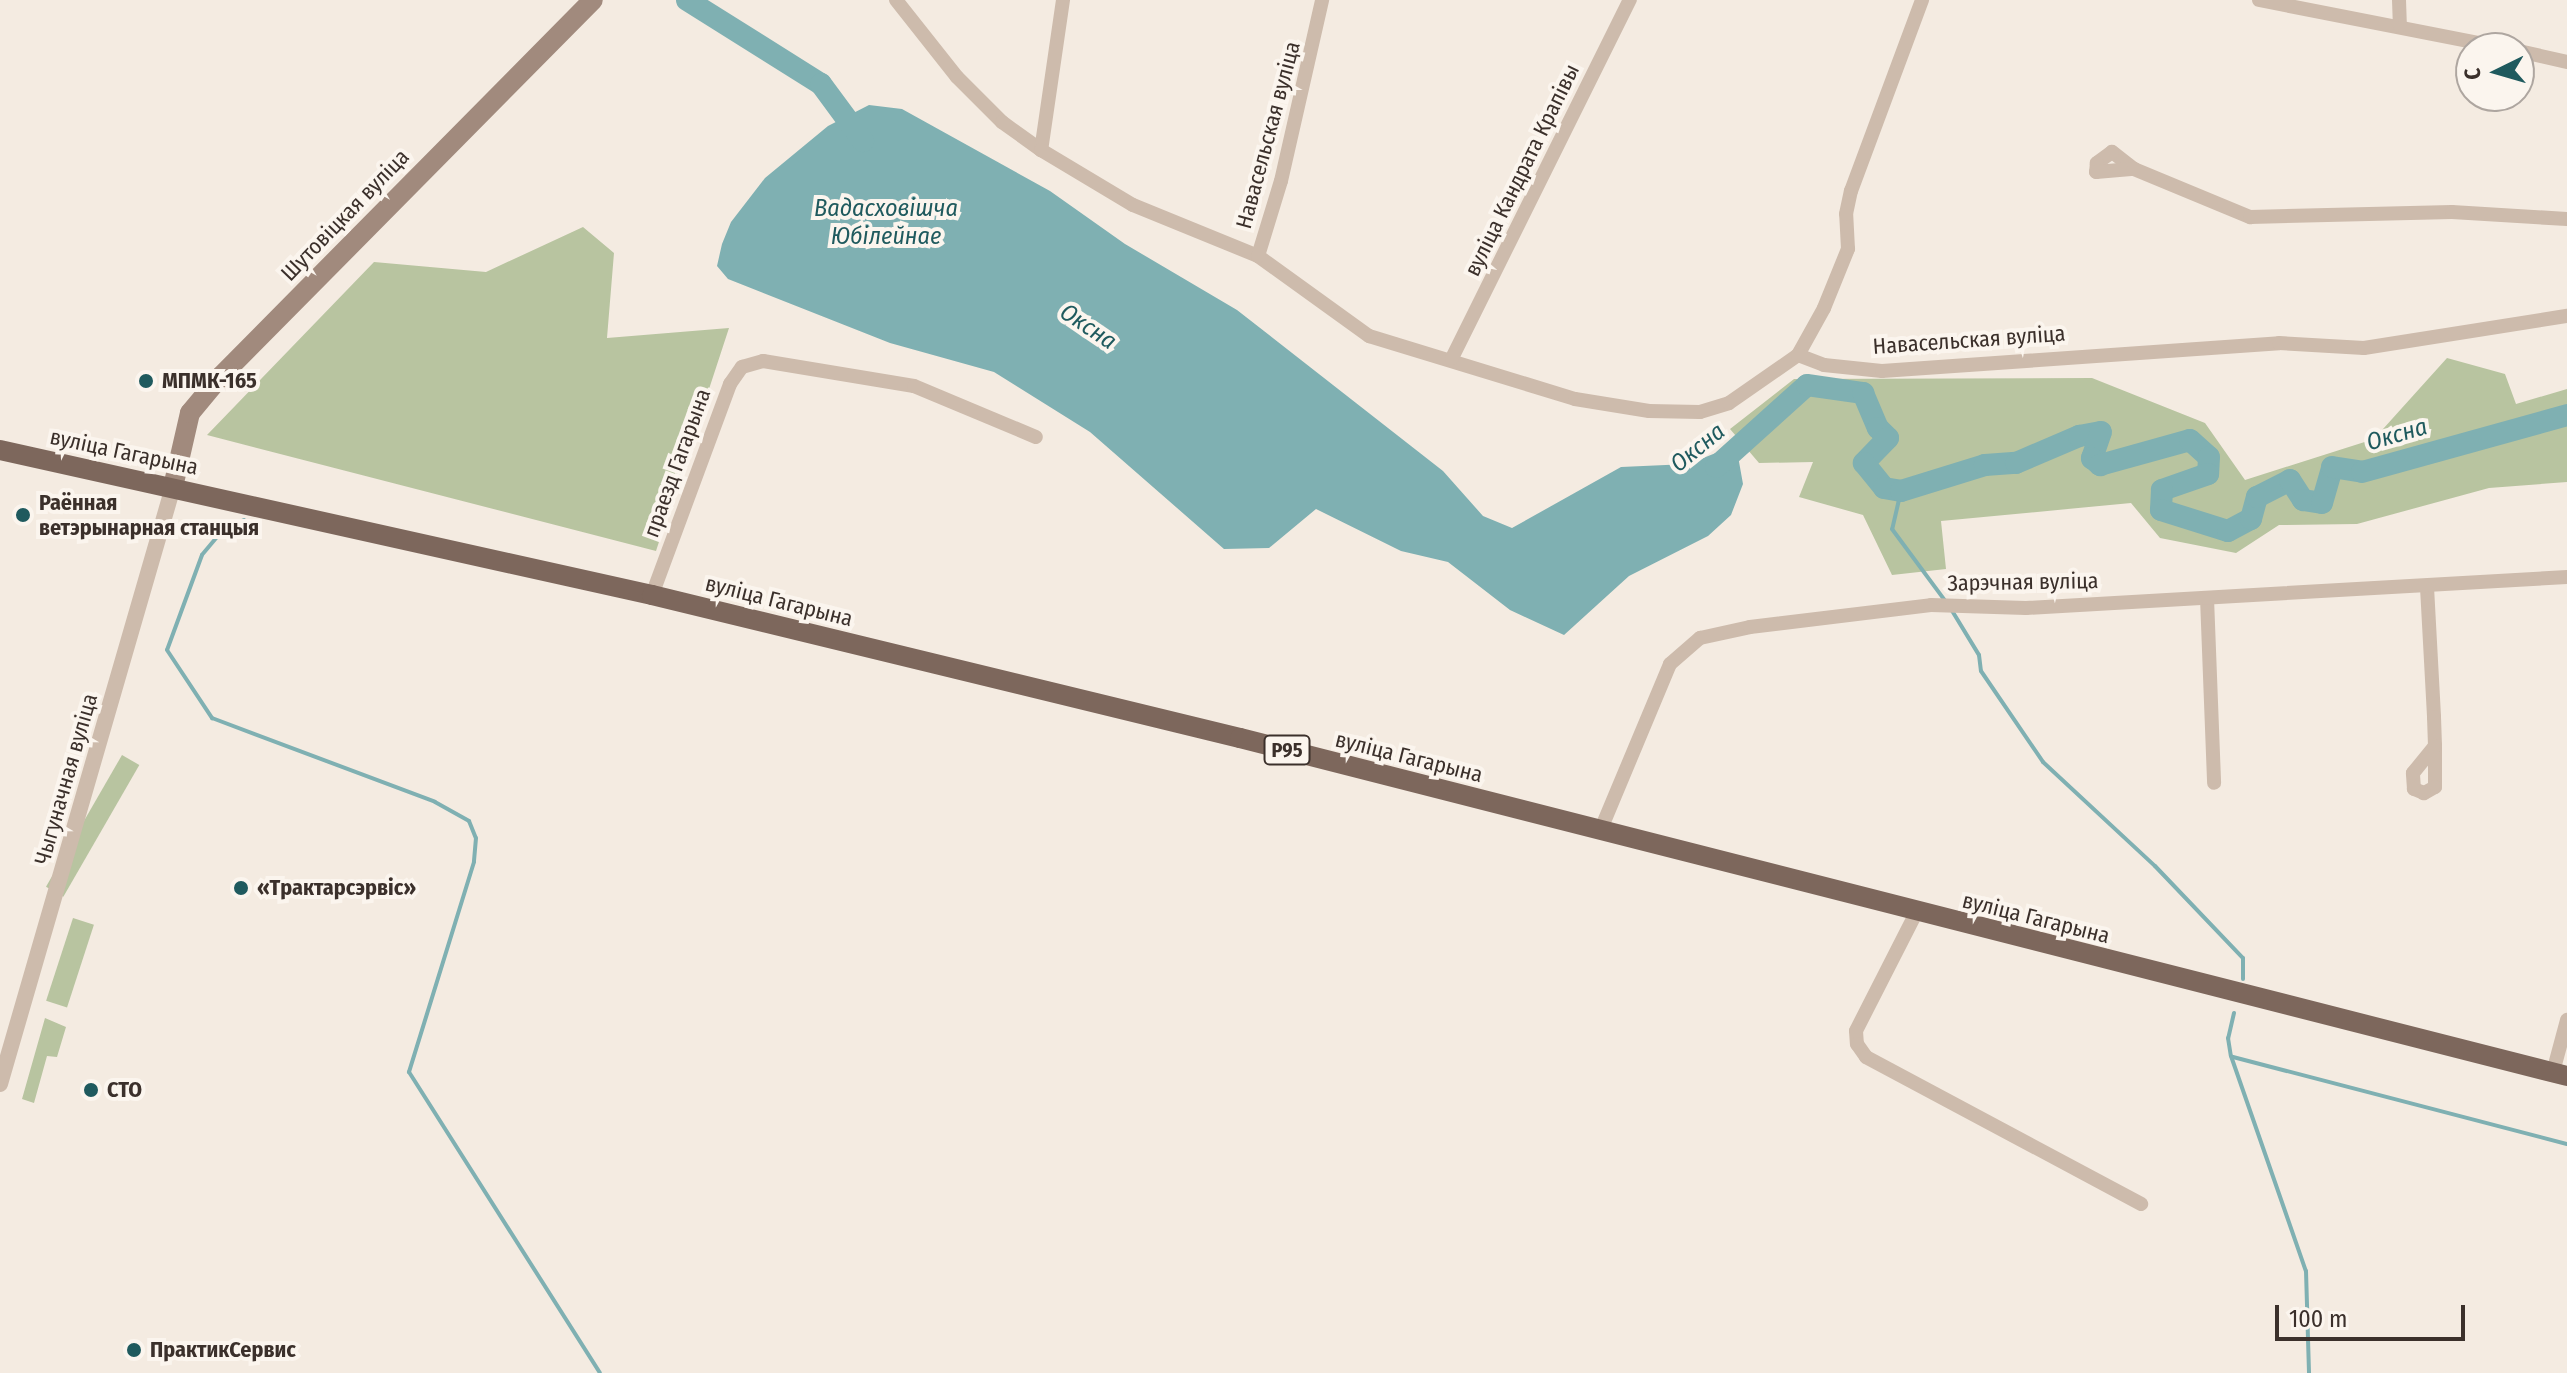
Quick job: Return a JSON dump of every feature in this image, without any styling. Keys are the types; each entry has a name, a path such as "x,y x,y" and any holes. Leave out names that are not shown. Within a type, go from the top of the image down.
{"main road":[{"name":"Шутовіцкая вуліца","path":"173,487 190,413 220,377 593,0"},
{"name":"вуліца Гагарына","path":"0,450 652,595 1601,829 1916,913 2560,1074"}],"street":[{"path":"896,0 957,77 1002,122 1041,150 1133,205 1258,256"},
{"path":"1041,150 1063,0"},
{"name":"Навасельская вуліца","path":"1322,0 1289,153 1258,256 1369,336 1452,358 1500,378 1575,399 1649,411 1700,412 1729,403 1798,355 1824,365 1882,371 2279,343 2364,348 2567,316"},
{"name":"вуліца Кандрата Крапівы","path":"1452,358 1630,0"},
{"path":"1798,355 1848,249 1851,191 1922,0"},
{"path":"2259,0 2455,38"},
{"path":"2399,0 2400,26"},
{"path":"2535,55 2567,62"},
{"path":"2134,169 2250,217 2452,212 2567,219"},
{"name":"праезд Гагарына","path":"652,595 730,384 742,367 763,361 914,386 1036,437"},
{"name":"Чыгуначная вуліца","path":"0,1084 173,487"},
{"name":"Зарэчная вуліца","path":"1601,829 1670,664 1700,638 1750,627 1931,605 2026,608 2567,577"},
{"path":"2427,587 2435,746"},
{"path":"2207,598 2214,783"},
{"path":"1916,913 1856,1031 1857,1044 1866,1057 2141,1204"},
{"path":"2560,1074 2567,1020"}],"green space":[{"path":"583,227 614,253 607,338 729,328 656,551 207,435 374,262 486,272"},
{"path":"2447,358 2505,374 2516,404 2567,389 2567,482 2489,488 2357,524 2279,525 2236,553 2160,538 2131,503 1941,521 1946,569 1892,575 1863,515 1799,497 1813,462 1759,463 1730,429 1794,379 2092,378 2205,423 2245,480 2374,439"},
{"path":"122,755 139,765 63,897 46,887"},
{"path":"73,918 94,925 67,1008 46,1001"},
{"path":"45,1018 66,1027 57,1057 47,1056 34,1103 22,1099"}],"water":[{"name":"Вадасховішча Юбілейнае","path":"869,105 902,109 1050,191 1125,244 1237,310 1443,471 1483,516 1512,528 1621,467 1688,464 1736,445 1743,484 1731,515 1708,536 1629,576 1564,635 1510,610 1448,562 1401,551 1316,509 1269,548 1224,549 1090,432 994,372 890,343 728,279 717,266 731,222 765,178 828,126"}],"waterway":[{"name":"Оксна","path":"687,0 821,84 863,141"},
{"name":"Оксна","path":"1716,467 1807,385 1863,393 1878,428 1888,438 1864,463 1884,488 1901,491 1985,465 2016,463 2079,436 2101,432 2092,458 2100,465 2190,440 2209,457 2208,474 2162,490 2161,510 2228,531 2251,519 2257,497 2290,480 2303,500 2322,503 2332,467 2362,472 2567,415"},
{"path":"1901,491 1892,529 1946,602"},
{"path":"244,520 222,531 202,555 167,650 212,718 435,802 469,821 476,838 474,862 409,1072 600,1373"},
{"path":"1951,609 1979,655 1981,671 2043,762 2155,866 2243,958 2243,979"},
{"path":"2234,1013 2228,1038 2231,1056 2306,1271 2309,1373"},
{"path":"2233,1057 2567,1144"}],"place":[{"name":"МПМК-165","path":"146,381"},
{"name":"Раённая ветэрынарная станцыя","path":"23,515"},
{"name":"«Трактарсэрвіс»","path":"241,888"},
{"name":"СТО","path":"91,1090"},
{"name":"ПрактикСервис","path":"134,1350"}]}
